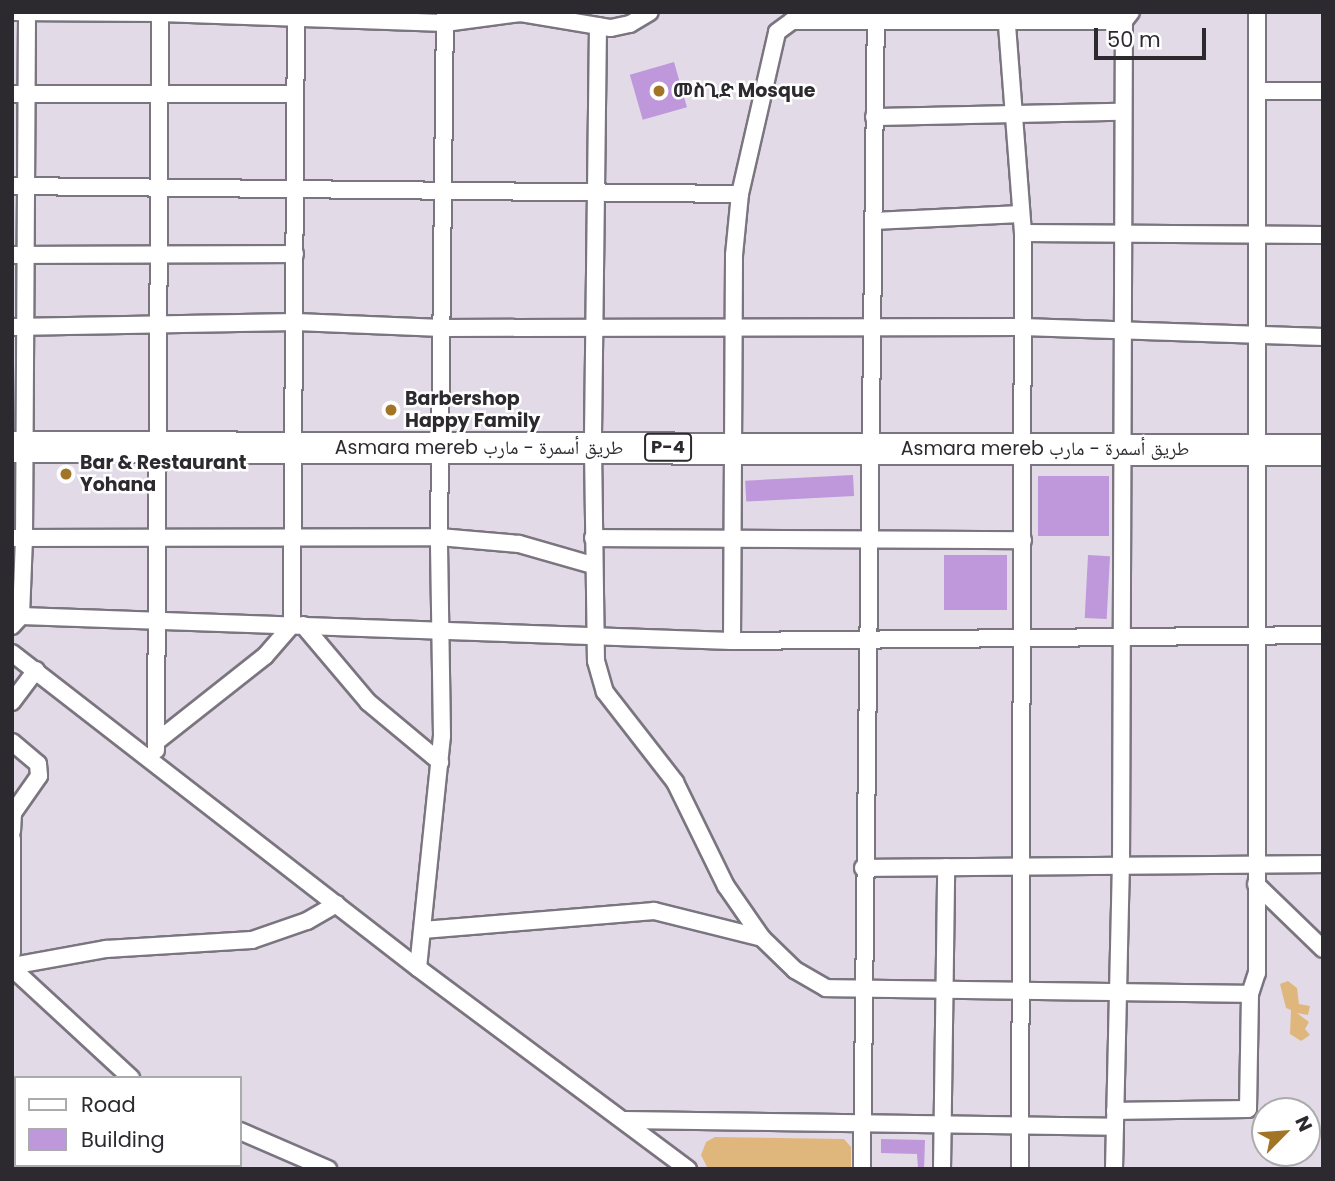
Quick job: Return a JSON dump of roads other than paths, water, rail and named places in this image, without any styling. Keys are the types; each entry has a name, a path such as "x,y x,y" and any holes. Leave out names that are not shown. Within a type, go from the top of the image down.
{"highway":[{"name":"Asmara mereb طريق أسمرة - مارب","path":"18,447 1023,447 1323,450"}],"street":[{"path":"12,12 445,18 521,12 561,16 598,26 630,24 650,12"},
{"path":"155,763 160,447 160,12"},
{"path":"624,1120 861,1126 1021,1126 1248,1109 1250,994 1257,973 1256,636 1260,450 1256,12"},
{"path":"27,13 19,94 17,621 158,621 439,628 732,641 1323,635"},
{"path":"296,15 296,322 292,541 297,625 368,702 440,762"},
{"path":"1006,16 1023,233 1020,1169"},
{"path":"862,1169 863,868 876,17"},
{"path":"732,641 730,447 734,255 740,194 782,24 876,17 1127,17 1123,112 1120,992 1114,1169"},
{"path":"418,968 440,762 439,537 445,18"},
{"path":"598,26 592,633 606,692 675,782 726,886 762,938 795,970 826,988 862,992 944,990 1250,994"},
{"path":"1257,90 1323,91"},
{"path":"19,94 295,94"},
{"path":"874,117 1123,112"},
{"path":"18,186 294,186 595,194 740,194"},
{"path":"873,221 1021,214"},
{"path":"1023,233 1258,232 1323,235"},
{"path":"19,255 295,254"},
{"path":"19,327 296,322 442,328 1023,327 1323,337"},
{"path":"18,538 292,541 439,537 519,544 592,565"},
{"path":"593,538 1023,540"},
{"path":"156,743 265,656 297,625"},
{"path":"12,653 418,968 688,1169"},
{"path":"12,702 36,670"},
{"path":"12,741 38,764 39,776 13,813 12,831"},
{"path":"12,839 12,953"},
{"path":"863,868 1323,864"},
{"path":"942,1169 946,867"},
{"path":"1256,884 1323,949"},
{"path":"12,967 106,949 252,940 274,936 336,904"},
{"path":"423,930 654,911 762,938"},
{"path":"12,967 129,1076"},
{"path":"242,1132 328,1169"}],"place":[{"name":"መስጊድ Mosque","path":"659,91"},
{"name":"Barbershop Happy Family","path":"391,410"},
{"name":"Bar & Restaurant Yohana","path":"66,474"}]}
